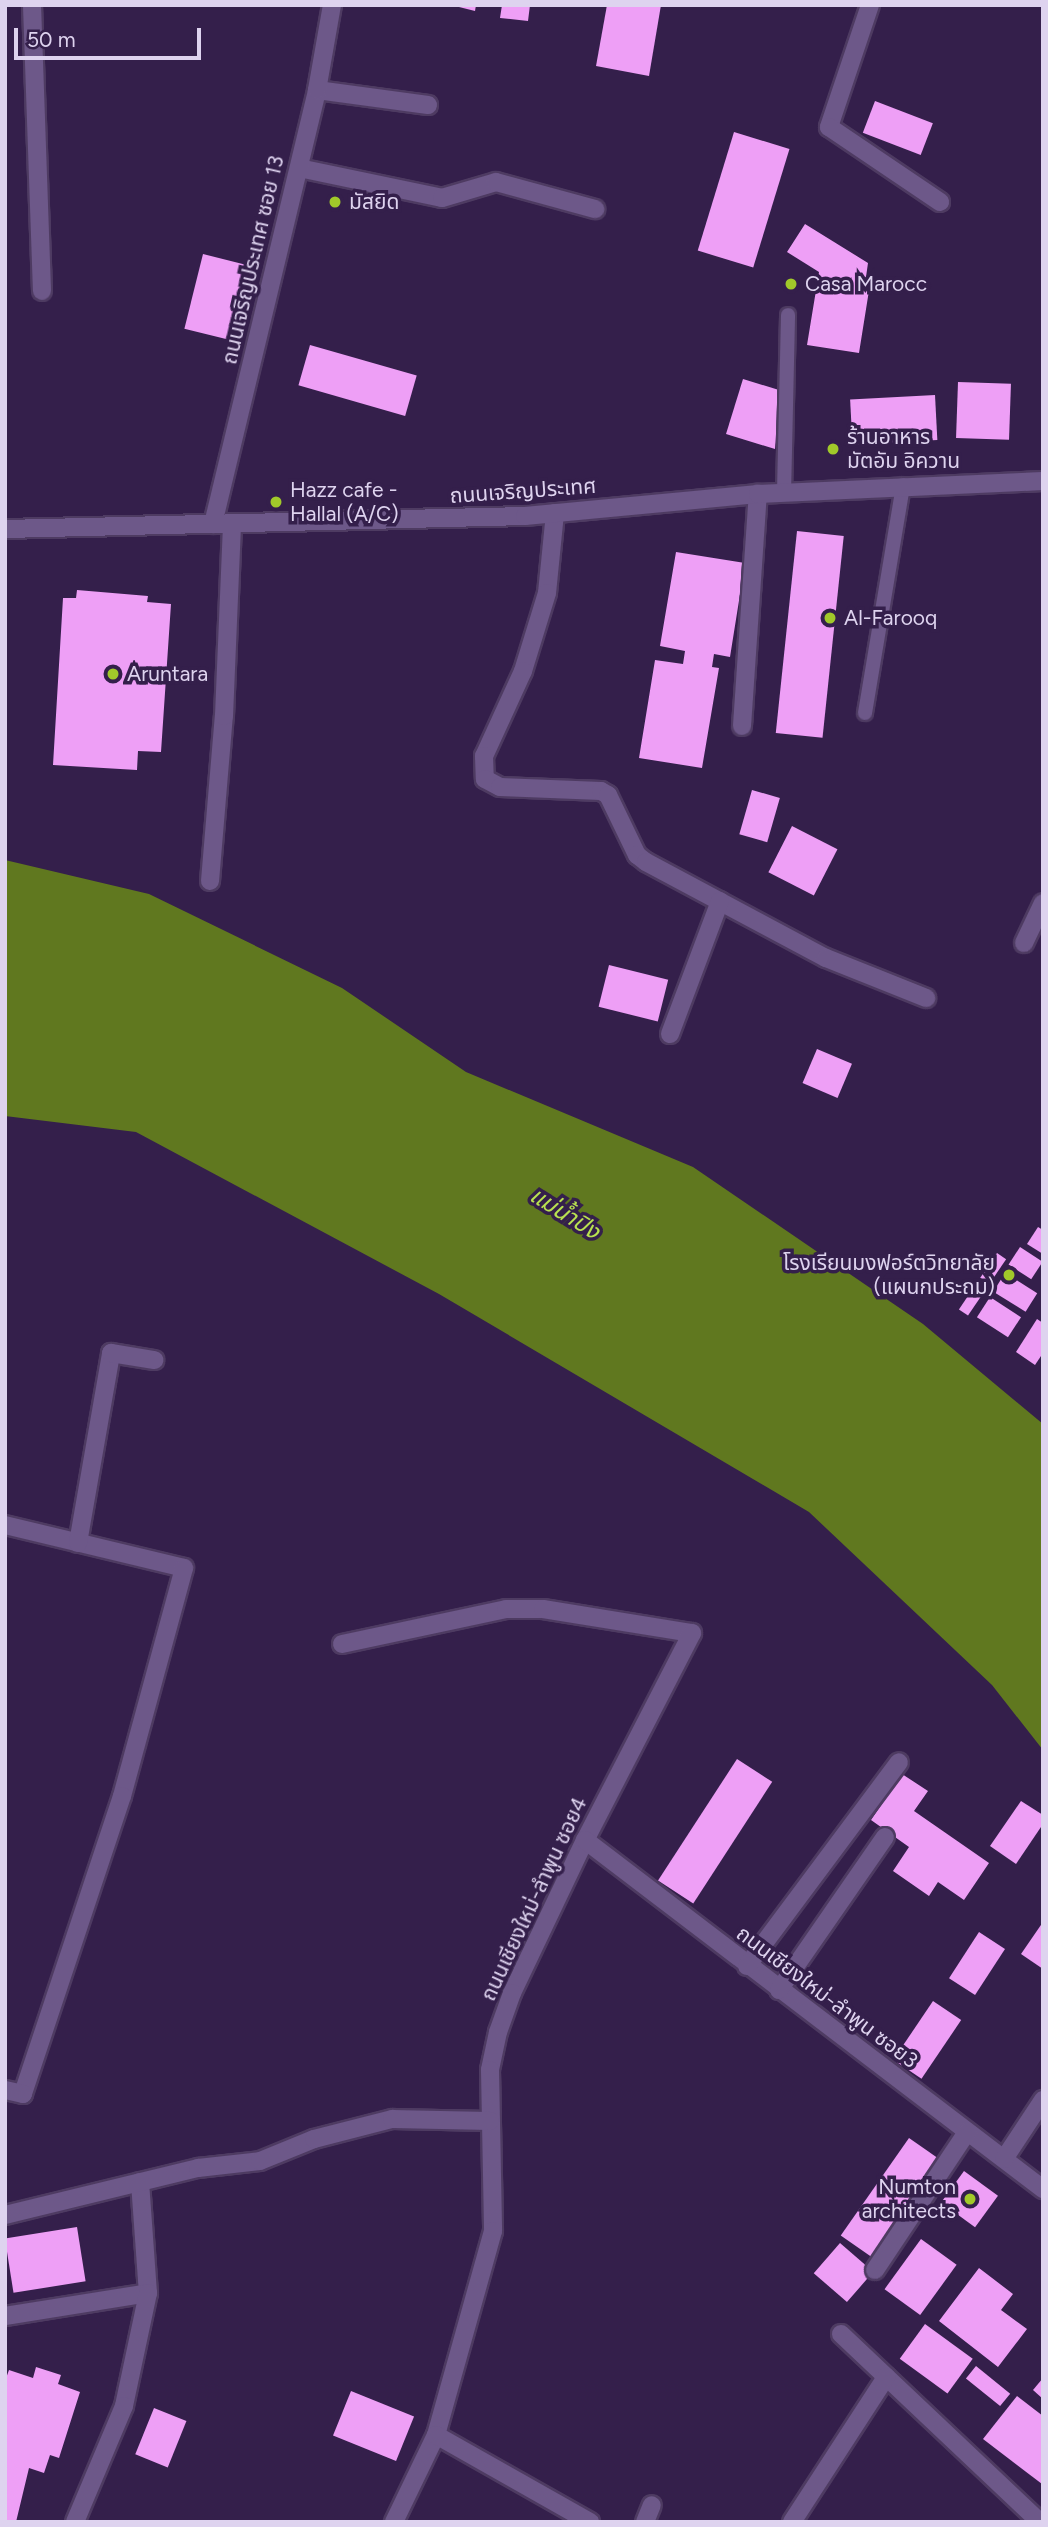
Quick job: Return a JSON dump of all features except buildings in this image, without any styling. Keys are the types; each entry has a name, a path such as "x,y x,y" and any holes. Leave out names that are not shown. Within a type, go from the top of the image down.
{"street":[{"path":"32,5 42,291"},
{"name":"ถนนเจริญประเทศ ซอย 13","path":"213,524 317,90 332,5"},
{"path":"870,5 829,127 940,202"},
{"path":"317,90 428,105"},
{"path":"299,168 442,198 496,182 595,209"},
{"name":"ถนนเจริญประเทศ","path":"5,529 232,525 555,513 758,494 904,485 1043,481"},
{"path":"742,726 758,494"},
{"path":"555,513 547,593 523,671 484,756 485,779 500,787 601,791 608,795 637,855 826,957 926,998"},
{"path":"210,881 224,716 232,525"},
{"path":"670,1034 720,901"},
{"path":"1024,943 1043,903"},
{"path":"78,1543 111,1353 154,1360"},
{"path":"5,1525 184,1568 122,1796 23,2094 5,2090"},
{"name":"ถนนเชียงใหม่-ลำพูน ซอย4","path":"342,1644 506,1609 543,1609 692,1633 585,1840 512,1993 498,2032 490,2070 494,2231 436,2435 398,2521"},
{"path":"747,1966 899,1762"},
{"path":"779,1990 885,1837"},
{"name":"ถนนเชียงใหม่-ลำพูน ซอย3","path":"585,1840 1043,2189"},
{"path":"1004,2159 1043,2100"},
{"path":"5,2215 140,2182 260,2161 314,2139 392,2119 490,2121"},
{"path":"875,2270 967,2132"},
{"path":"75,2522 124,2406 148,2293 140,2182"},
{"path":"5,2316 148,2293"},
{"path":"841,2334 1040,2522"},
{"path":"792,2522 886,2377"},
{"path":"436,2435 590,2522"}],"lane":[{"path":"784,493 788,315"},
{"path":"865,713 904,485"}],"water":[{"name":"แม่น้ำปิง","path":"5,860 149,894 342,988 466,1072 693,1167 923,1324 1043,1424 1043,1750 992,1685 809,1512 439,1294 136,1132 5,1116"}],"place":[{"name":"มัสยิด","path":"335,202"},
{"name":"Casa Marocc","path":"791,284"},
{"name":"ร้านอาหาร มัตอัม อิควาน","path":"833,449"},
{"name":"Hazz cafe - Hallal (A/C)","path":"276,502"},
{"name":"Al-Farooq","path":"830,618"},
{"name":"Aruntara","path":"113,674"},
{"name":"โรงเรียนมงฟอร์ตวิทยาลัย (แผนกประถม)","path":"1009,1275"},
{"name":"Numton architects","path":"970,2199"}]}
